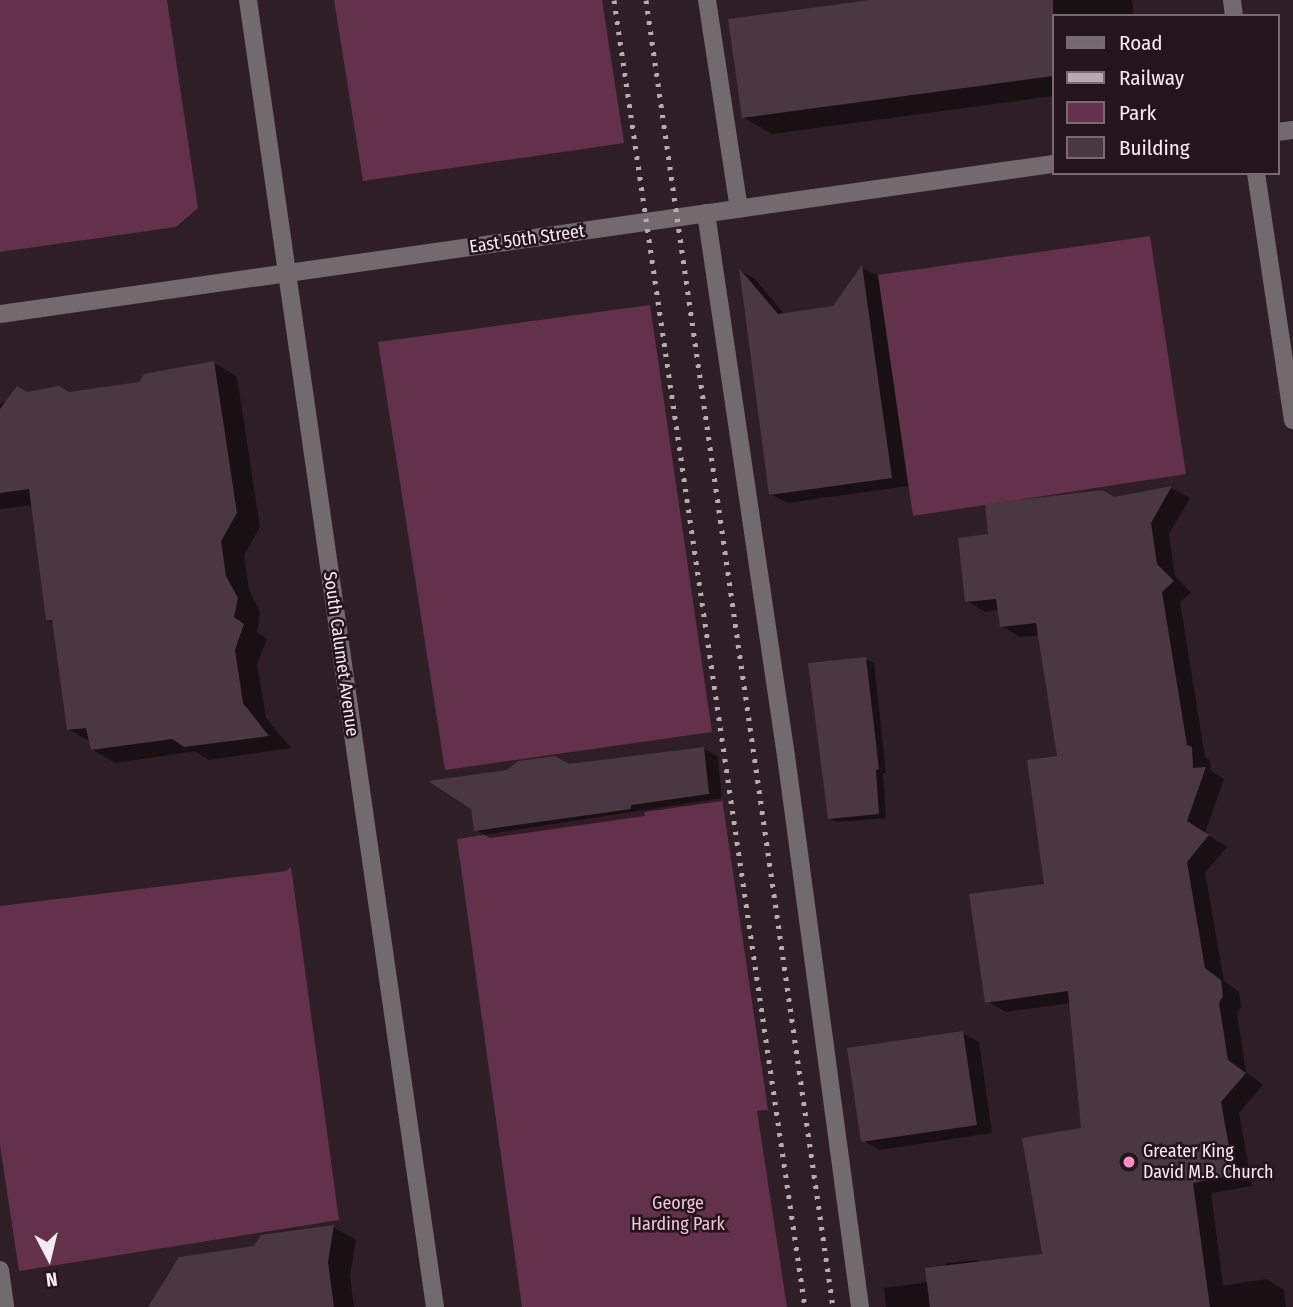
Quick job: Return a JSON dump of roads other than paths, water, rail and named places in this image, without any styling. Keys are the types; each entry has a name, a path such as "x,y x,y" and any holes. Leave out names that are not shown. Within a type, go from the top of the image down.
{"street":[{"name":"South Calumet Avenue","path":"248,0 435,1307"},
{"path":"707,0 738,209"},
{"name":"East 50th Street","path":"0,314 1052,164"},
{"path":"1256,175 1293,420"},
{"path":"706,213 786,756 860,1307"},
{"path":"0,1270 5,1307"}],"railway":[{"path":"614,0 805,1307"},
{"path":"646,0 833,1307"}],"place":[{"name":"Greater King David M.B. Church","path":"1129,1162"}],"park label":[{"name":"George Harding Park","path":"678,1214"}]}
